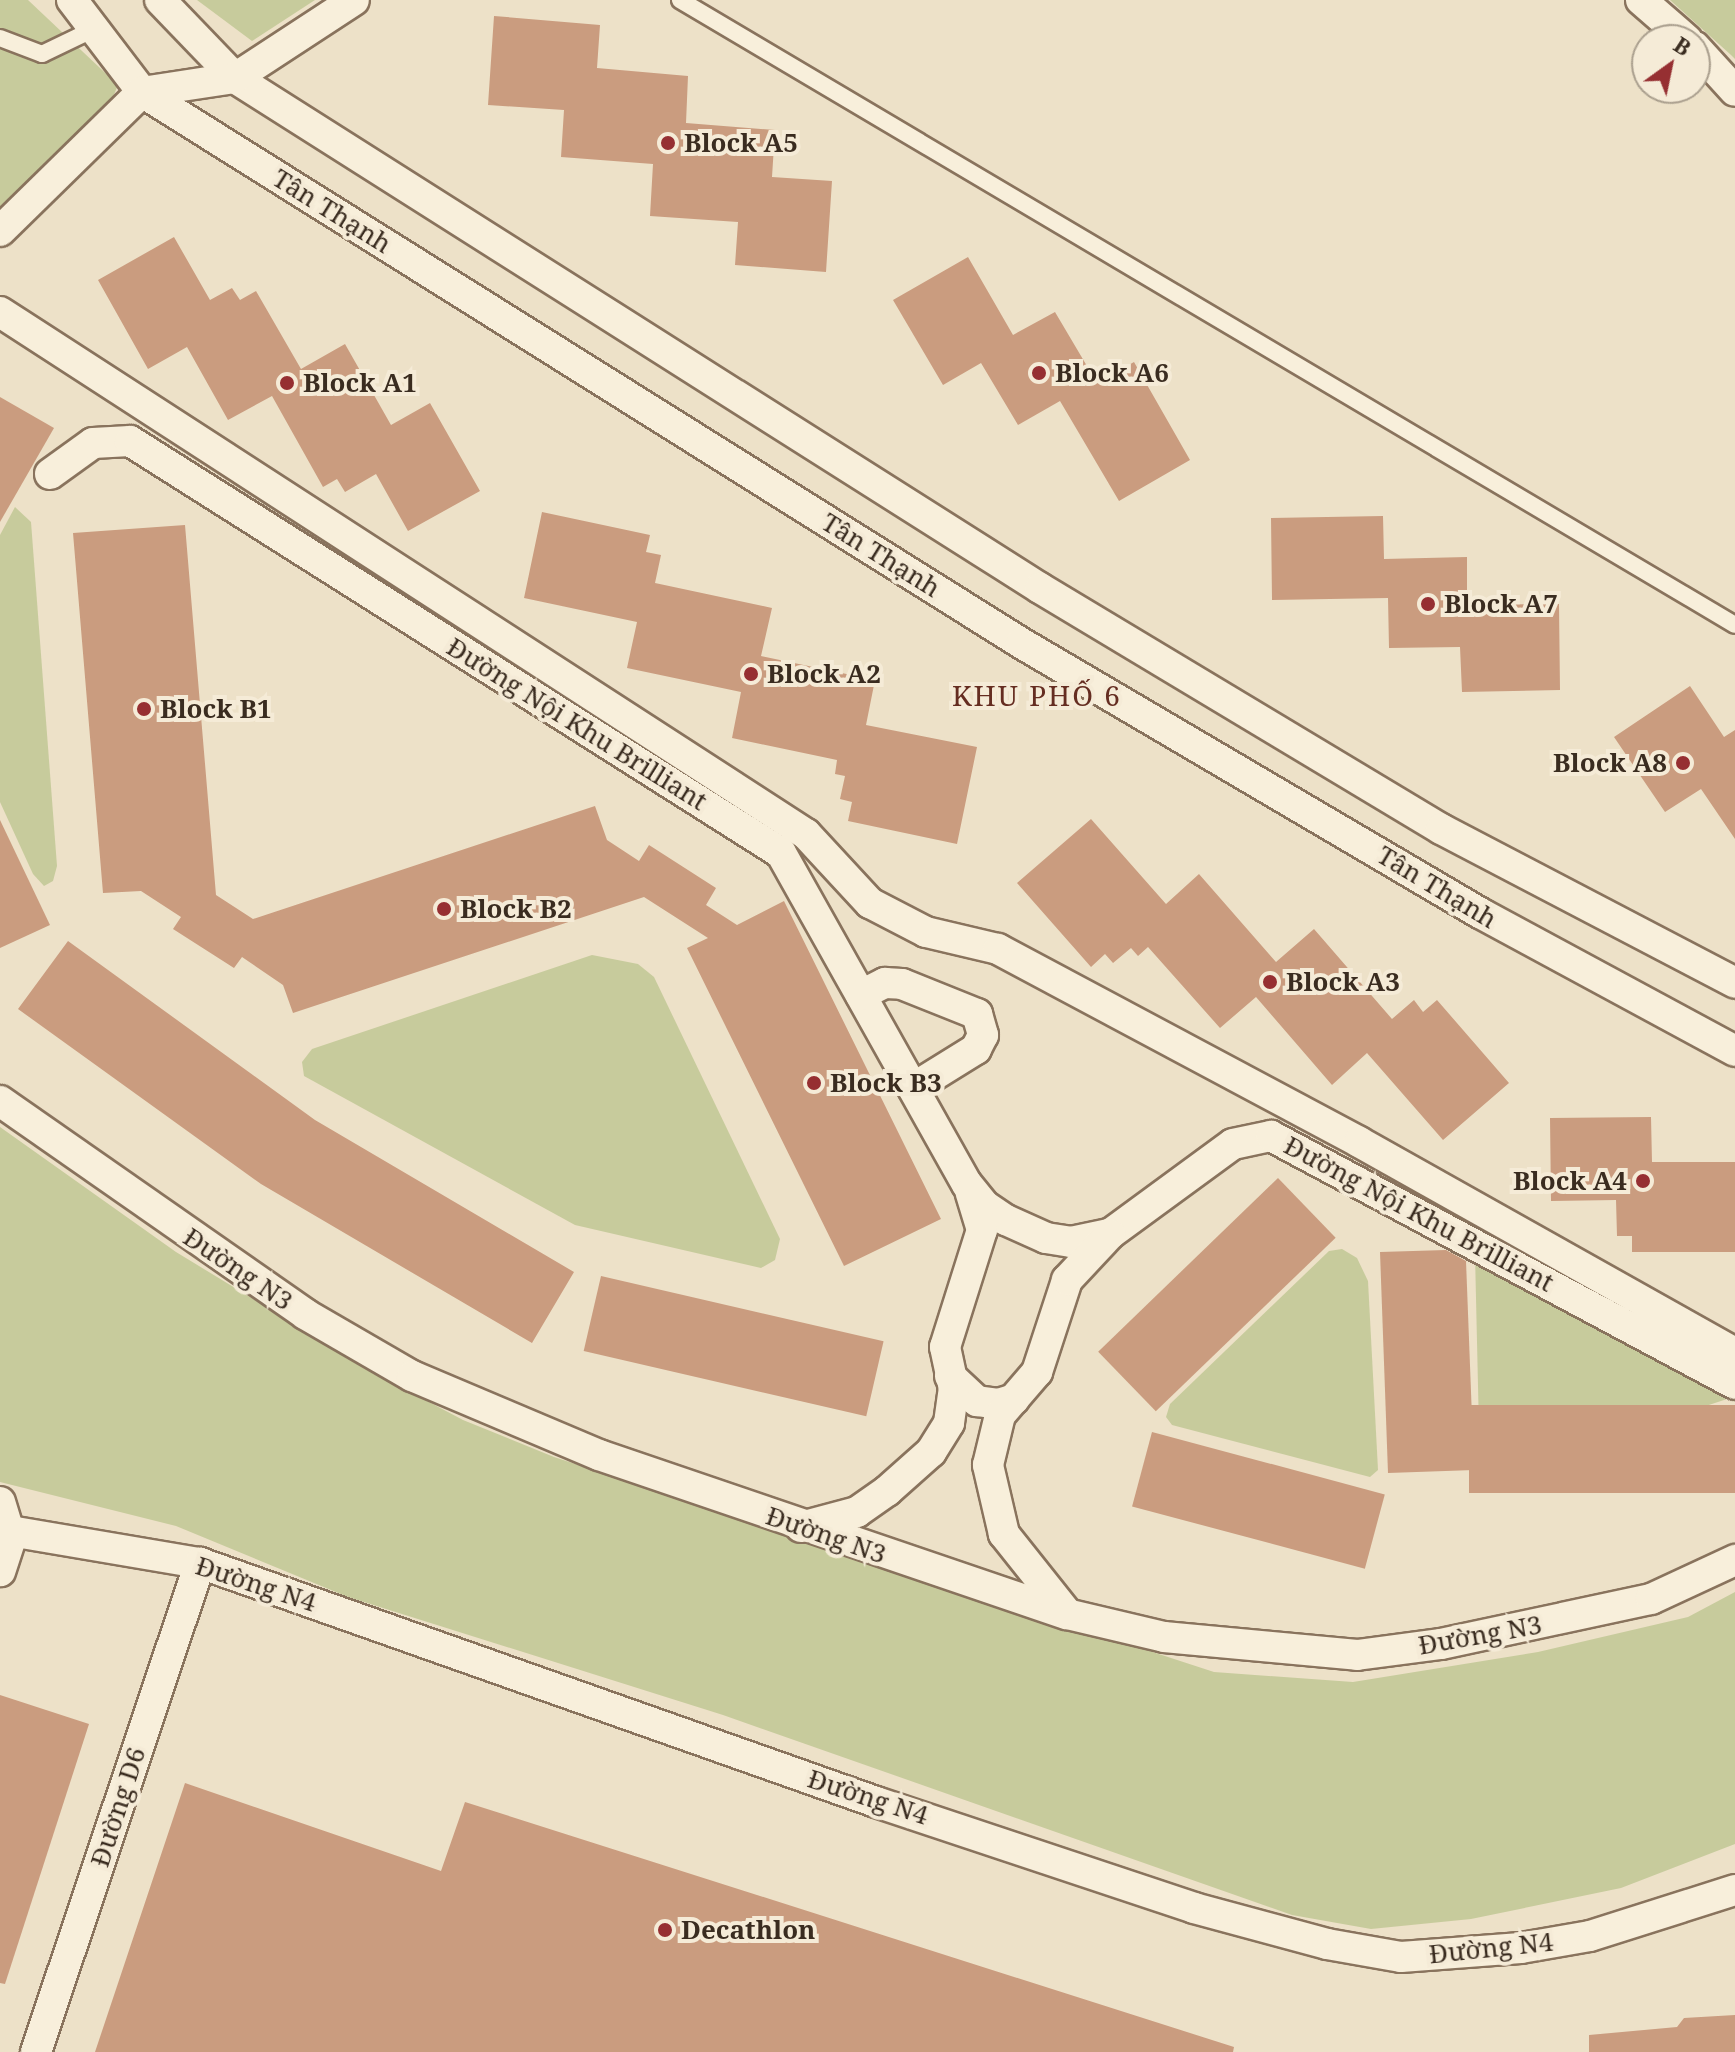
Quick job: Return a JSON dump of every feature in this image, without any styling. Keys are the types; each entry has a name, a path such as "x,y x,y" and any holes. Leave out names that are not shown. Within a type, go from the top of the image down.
{"street":[{"name":"Tân Thạnh","path":"72,0 142,92 1021,643 1480,913 1735,1051"},
{"name":"Tân Thạnh","path":"160,0 235,78 1040,588 1441,829 1735,983"},
{"path":"0,231 142,92 235,78 354,0"},
{"path":"1641,0 1669,24"},
{"path":"1711,65 1735,91"},
{"path":"0,312 806,834 870,903 926,932 998,949 1359,1142 1735,1353"},
{"name":"Đường Nội Khu Brilliant","path":"50,474 93,443 130,441 781,853 980,1212 980,1240 945,1347 954,1389 949,1423 938,1444 911,1473 857,1512 800,1527"},
{"path":"861,995 885,983 902,984 977,1014 983,1035 976,1049 913,1088"},
{"name":"Đường N3","path":"0,1101 305,1314 412,1376 599,1455 800,1527 1067,1614 1164,1637 1357,1655 1441,1644 1651,1599 1735,1560"},
{"name":"Đường Nội Khu Brilliant","path":"1067,1614 1022,1562 996,1513 990,1446 1000,1415 1037,1372 1067,1280 1110,1234 1233,1144 1271,1136 1735,1384"},
{"name":"Đường Nội Khu Brilliant","path":"967,1184 985,1206 1011,1223 1050,1239 1071,1242 1110,1234"},
{"path":"980,1240 991,1229 1011,1223"},
{"path":"1050,1239 1063,1255 1067,1280"},
{"path":"950,1376 977,1401 998,1404 1014,1399"},
{"path":"0,1502 10,1531 0,1571"},
{"name":"Đường N4","path":"10,1531 200,1563 876,1802 1194,1908 1327,1944 1401,1957 1521,1948 1590,1936 1735,1890"},
{"name":"Đường D6","path":"36,2052 200,1563"}],"lane":[{"path":"680,0 1735,625"},
{"path":"0,38 42,54 96,28"}],"green space":[{"path":"0,0 28,0 118,85 108,109 70,151 0,209"},
{"path":"197,0 315,0 252,41"},
{"path":"1670,0 1735,0 1735,59 1711,37 1711,24 1697,24"},
{"path":"15,507 31,522 57,866 53,881 44,886 33,874 0,802 0,535"},
{"path":"592,955 638,964 654,977 780,1239 775,1260 761,1268 575,1225 304,1076 302,1062 312,1049"},
{"path":"0,1127 176,1252 378,1375 463,1420 554,1457 1214,1672 1353,1682 1538,1652 1688,1617 1735,1592 1735,1844 1621,1888 1471,1919 1371,1929 1292,1915 723,1715 348,1597 176,1526 0,1482"},
{"path":"1342,1249 1357,1258 1368,1281 1378,1470 1370,1477 1172,1425 1166,1417 1170,1404 1329,1251"},
{"path":"1475,1254 1725,1392 1727,1399 1491,1477 1480,1473"}],"building":[{"name":"Block A5","path":"494,16 600,25 597,68 688,76 686,123 775,130 772,177 832,181 826,272 735,265 738,222 650,216 653,164 561,157 564,110 488,105"},
{"name":"Block A1","path":"174,237 210,300 232,288 240,300 256,291 301,369 345,344 391,425 430,403 480,491 408,531 376,474 345,492 337,479 323,487 272,396 228,420 187,347 148,369 98,280"},
{"name":"Block A6","path":"968,257 1013,335 1055,312 1097,383 1134,362 1190,460 1119,501 1060,401 1018,425 981,363 943,385 893,300"},
{"path":"0,397 54,428 0,522"},
{"name":"Block A2","path":"542,512 650,535 646,552 661,555 655,583 772,608 761,656 875,680 866,725 977,747 957,844 848,821 852,802 840,799 845,776 835,774 837,760 732,738 741,692 627,668 637,622 524,598"},
{"name":"Block A7","path":"1383,516 1384,559 1467,557 1467,605 1559,604 1560,690 1462,692 1460,647 1389,648 1388,598 1272,600 1271,518"},
{"path":"185,525 216,895 253,919 595,806 607,840 639,861 649,845 716,888 706,905 737,925 784,901 941,1219 844,1266 687,948 708,938 644,897 293,1013 283,985 242,957 234,968 173,929 181,917 141,891 103,893 73,533"},
{"name":"Block A8","path":"1690,686 1724,737 1735,730 1735,839 1701,789 1665,812 1614,737"},
{"name":"Block A3","path":"1091,819 1166,904 1199,874 1276,962 1314,929 1392,1019 1414,1000 1423,1012 1437,1000 1509,1083 1443,1140 1367,1053 1332,1085 1256,997 1220,1028 1148,947 1138,956 1131,948 1113,963 1105,954 1091,967 1017,883"},
{"path":"0,820 50,925 0,948"},
{"path":"68,941 315,1120 574,1272 532,1343 261,1184 18,1009"},
{"name":"Block A4","path":"1651,1117 1652,1162 1735,1162 1735,1252 1632,1252 1632,1236 1617,1236 1616,1200 1551,1201 1550,1118"},
{"path":"1278,1178 1336,1238 1156,1411 1098,1352"},
{"path":"1446,1250 1466,1261 1474,1470 1388,1473 1380,1252"},
{"path":"601,1276 884,1341 866,1416 584,1351"},
{"path":"1469,1405 1735,1405 1735,1493 1469,1493"},
{"path":"1152,1432 1385,1494 1365,1569 1132,1506"},
{"path":"0,1695 89,1724 5,1984 0,1983"},
{"path":"185,1783 441,1871 465,1802 1234,2047 1233,2052 95,2052"},
{"path":"1735,2015 1735,2052 1589,2052 1589,2035 1677,2027 1684,2018"}],"place":[{"name":"Block A5","path":"668,143"},
{"name":"Block A6","path":"1039,373"},
{"name":"Block A1","path":"287,383"},
{"name":"Block A7","path":"1428,604"},
{"name":"Block A2","path":"751,674"},
{"name":"Block B1","path":"144,709"},
{"name":"Block A8","path":"1683,763"},
{"name":"Block B2","path":"444,909"},
{"name":"Block A3","path":"1270,982"},
{"name":"Block B3","path":"814,1083"},
{"name":"Block A4","path":"1643,1181"},
{"name":"Decathlon","path":"665,1930"}],"district":[{"name":"KHU PHỐ 6","path":"1037,695"}]}
